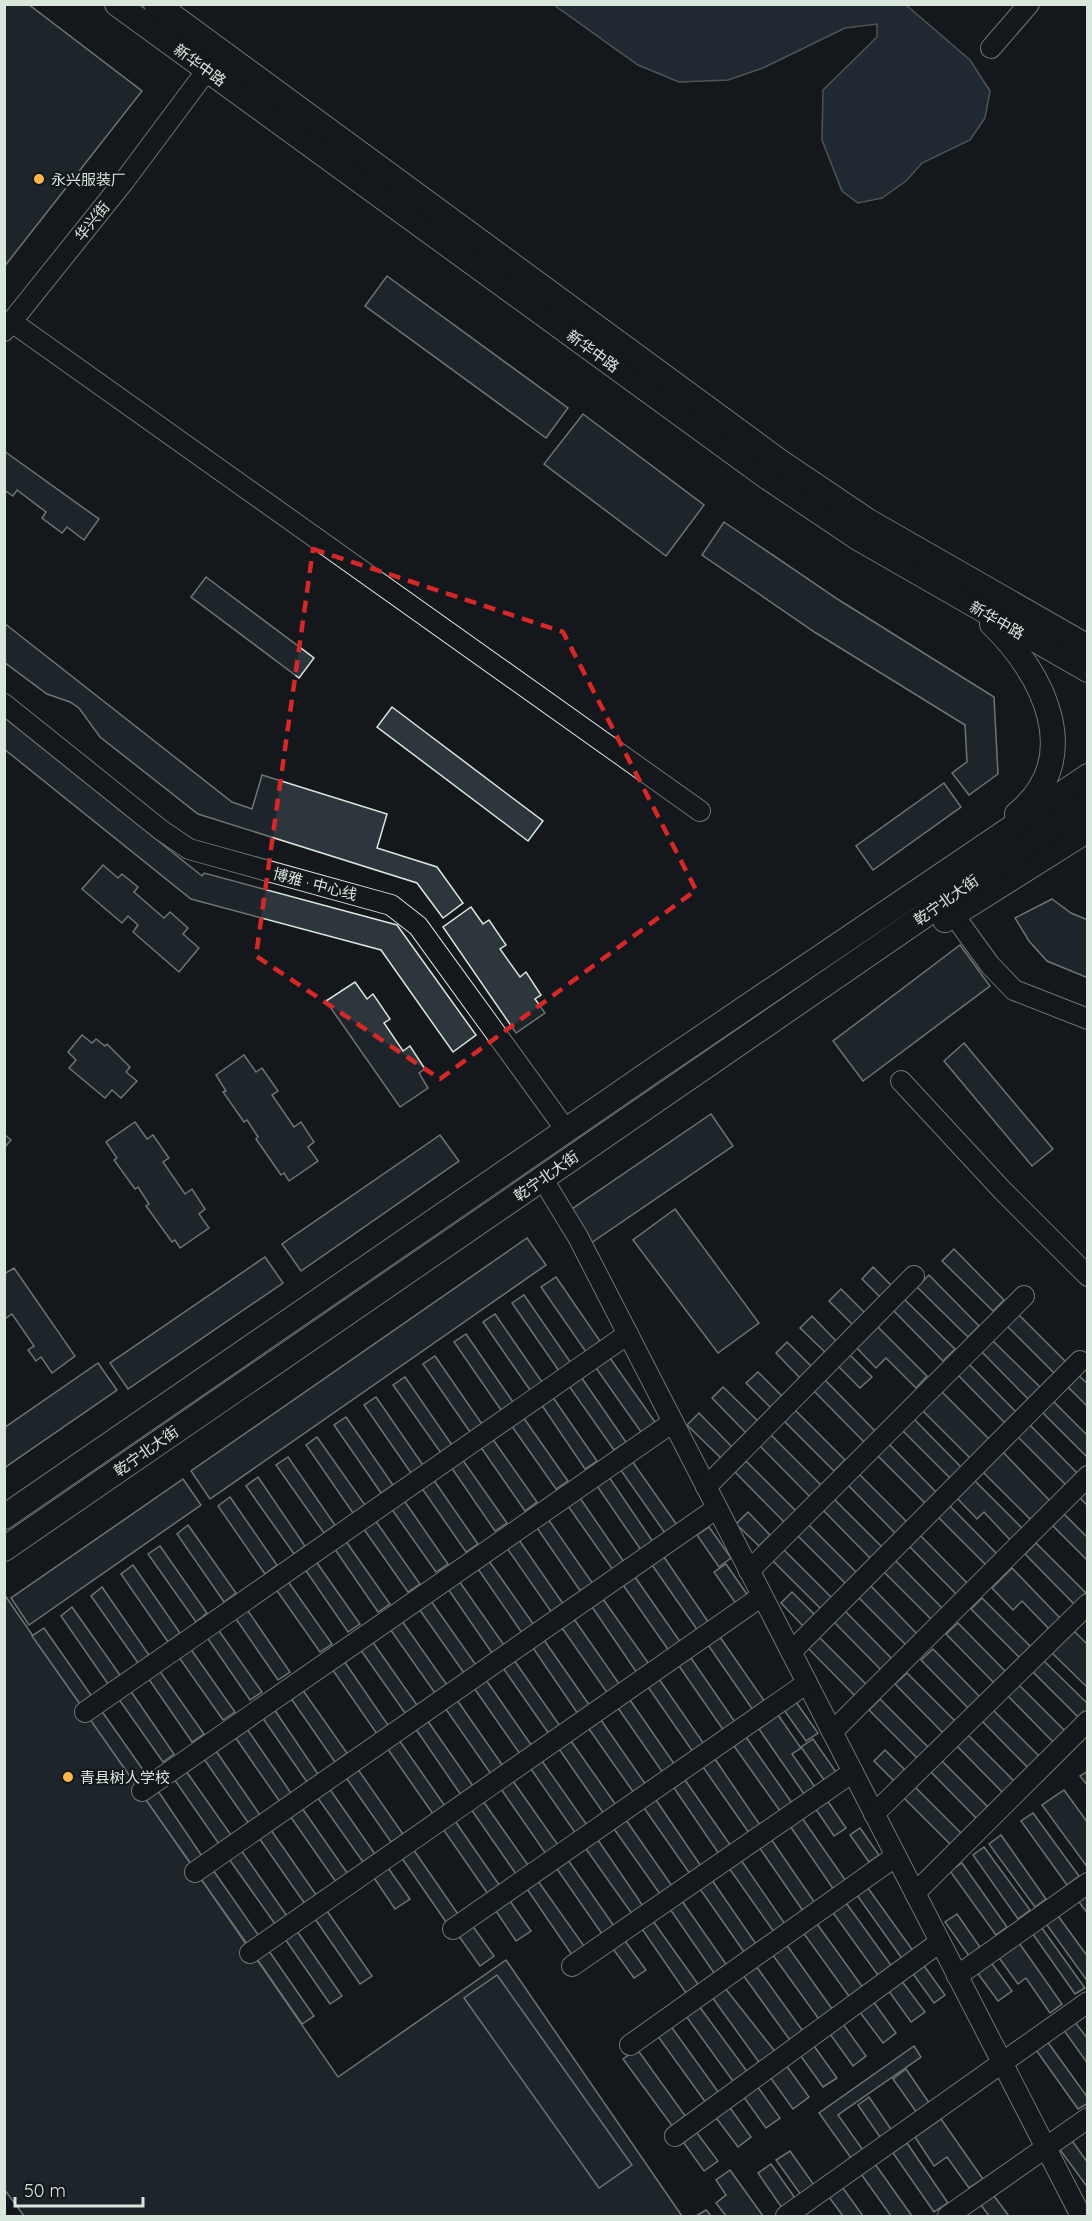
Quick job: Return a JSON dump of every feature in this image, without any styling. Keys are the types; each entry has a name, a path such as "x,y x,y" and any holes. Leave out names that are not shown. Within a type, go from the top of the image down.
{"main road":[{"name":"新华中路","path":"117,4 213,61 779,461 868,521 1060,634 1088,647"},
{"name":"新华中路","path":"156,4 213,61 767,477 858,538 1088,670"},
{"path":"945,873 1021,811 1044,781 1054,748 1050,714 1043,693 1004,636 973,605"},
{"path":"1060,634 1088,642"},
{"name":"乾宁北大街","path":"4,1517 566,1130 1088,776"},
{"name":"乾宁北大街","path":"4,1549 1088,803"},
{"path":"815,990 851,980 1088,830"}],"street":[{"path":"991,48 1029,4"},
{"name":"华兴街","path":"8,327 125,180 213,61"},
{"path":"8,327 700,812"},
{"name":"博雅 · 中心线","path":"4,704 161,830 189,849 391,905 404,913 418,926 566,1130"},
{"path":"953,914 990,965 1014,990 1088,1019"},
{"path":"901,1081 1002,1190 1088,1276"},
{"path":"542,1178 578,1237 1081,2217"},
{"path":"706,1487 914,1275"},
{"path":"749,1570 1024,1296"},
{"path":"85,1712 628,1334"},
{"path":"791,1652 1080,1361"},
{"path":"142,1791 673,1422"},
{"path":"832,1732 1088,1476"},
{"path":"195,1872 717,1508"},
{"path":"250,1953 762,1596"},
{"path":"874,1814 1088,1604"},
{"path":"453,1929 807,1683"},
{"path":"915,1893 1088,1721"},
{"path":"572,1966 853,1773"},
{"path":"630,2045 896,1856"},
{"path":"957,1976 1088,1883"},
{"path":"675,2136 940,1942"},
{"path":"786,2217 1088,2002"},
{"path":"948,2217 1088,2118"}],"highlighted area":[{"path":"313,549 563,632 696,890 440,1079 256,956"}],"water":[{"path":"554,5 906,5 970,60 990,91 985,118 970,140 922,163 906,181 882,198 858,203 842,191 822,140 823,90 877,37 877,24 845,28 763,68 728,80 679,82 638,65"}],"building":[{"name":"永兴服装厂","path":"4,4 28,4 142,91 4,267"},
{"path":"387,276 568,408 546,438 365,306"},
{"path":"583,414 704,505 666,556 544,464"},
{"path":"4,451 99,519 84,540 67,527 62,533 42,518 46,512 17,490 13,496 4,490"},
{"path":"724,522 839,600 994,697 998,774 969,795 952,773 967,762 965,725 816,633 702,555"},
{"path":"206,577 314,658 299,678 191,597"},
{"path":"4,623 232,802 252,809 262,775 387,814 377,848 437,867 463,903 443,918 417,883 198,814 100,737 79,708 70,702 47,694 4,662"},
{"path":"392,707 543,821 528,841 377,727"},
{"path":"4,717 202,876 204,873 397,925 476,1035 453,1052 381,950 191,899 4,749"},
{"path":"944,783 961,807 873,870 856,846"},
{"path":"103,865 118,878 122,874 138,887 134,892 164,918 170,912 188,928 183,934 199,948 179,972 133,932 138,925 128,916 122,923 82,889"},
{"path":"1052,899 1071,913 1088,920 1088,978 1047,961 1029,941 1015,918"},
{"path":"471,907 483,924 489,920 506,945 500,949 520,977 526,972 541,995 535,999 545,1013 516,1033 443,927"},
{"path":"960,945 990,986 863,1081 833,1041"},
{"path":"355,982 367,999 373,994 390,1019 384,1023 403,1051 410,1046 425,1069 419,1073 428,1088 400,1107 326,1001"},
{"path":"82,1035 92,1043 96,1039 105,1046 107,1044 130,1067 126,1072 137,1081 121,1098 112,1090 105,1098 69,1068 76,1060 68,1052"},
{"path":"964,1043 1053,1149 1032,1166 944,1061"},
{"path":"244,1055 256,1072 262,1068 278,1091 272,1095 294,1127 301,1122 314,1142 308,1147 318,1161 289,1181 284,1173 281,1175 256,1139 258,1137 247,1120 244,1122 223,1092 226,1091 216,1075"},
{"path":"711,1114 733,1146 591,1243 569,1211"},
{"path":"135,1122 147,1139 153,1135 169,1158 163,1162 185,1194 192,1189 205,1209 199,1214 209,1228 180,1248 175,1240 172,1242 146,1206 149,1204 138,1187 135,1189 114,1160 117,1158 106,1142"},
{"path":"4,1134 11,1140 4,1148"},
{"path":"440,1135 459,1161 301,1271 282,1244"},
{"path":"675,1209 759,1323 718,1353 633,1240"},
{"path":"527,1238 546,1265 210,1499 191,1471"},
{"path":"954,1249 1004,1300 993,1311 942,1261"},
{"path":"265,1257 283,1283 128,1389 110,1363"},
{"path":"873,1267 892,1286 881,1298 862,1279"},
{"path":"14,1268 75,1356 52,1373 41,1357 36,1361 28,1350 34,1346 12,1314 6,1318 4,1315 4,1274"},
{"path":"929,1275 979,1326 968,1337 917,1287"},
{"path":"556,1277 600,1341 586,1352 541,1287"},
{"path":"841,1289 865,1313 853,1325 829,1301"},
{"path":"524,1295 571,1363 559,1371 512,1303"},
{"path":"904,1299 955,1349 943,1361 893,1310"},
{"path":"1016,1312 1066,1362 1054,1373 1005,1324"},
{"path":"495,1314 542,1382 530,1390 483,1322"},
{"path":"812,1316 837,1342 826,1353 800,1328"},
{"path":"877,1326 927,1376 916,1388 886,1358 876,1368 856,1347"},
{"path":"466,1334 513,1402 501,1410 454,1342"},
{"path":"991,1339 1041,1388 1029,1400 980,1350"},
{"path":"787,1342 813,1368 801,1379 776,1353"},
{"path":"849,1354 872,1377 860,1388 838,1366"},
{"path":"435,1356 482,1424 470,1432 423,1364"},
{"path":"610,1358 655,1422 641,1432 596,1368"},
{"path":"967,1362 1016,1412 1005,1423 956,1373"},
{"path":"98,1363 117,1390 4,1468 4,1428"},
{"path":"758,1372 783,1397 772,1409 746,1383"},
{"path":"1077,1374 1088,1384 1088,1407 1066,1385"},
{"path":"405,1377 452,1445 441,1453 393,1385"},
{"path":"581,1377 626,1442 614,1450 569,1386"},
{"path":"825,1380 875,1431 864,1442 814,1391"},
{"path":"723,1387 759,1422 747,1434 712,1398"},
{"path":"939,1389 989,1439 970,1458 920,1408"},
{"path":"552,1396 597,1461 585,1469 541,1404"},
{"path":"376,1397 423,1465 411,1473 364,1405"},
{"path":"1052,1400 1088,1436 1088,1458 1041,1411"},
{"path":"795,1410 845,1460 834,1471 784,1421"},
{"path":"699,1413 734,1449 723,1460 687,1425"},
{"path":"346,1417 393,1485 381,1493 334,1425"},
{"path":"523,1417 568,1481 556,1489 511,1425"},
{"path":"912,1417 961,1467 950,1478 901,1429"},
{"path":"1028,1423 1080,1476 1068,1487 1016,1435"},
{"path":"771,1435 821,1485 810,1497 760,1446"},
{"path":"317,1437 365,1505 353,1513 306,1445"},
{"path":"492,1438 537,1502 525,1511 480,1446"},
{"path":"888,1443 937,1493 926,1504 876,1454"},
{"path":"1001,1450 1052,1503 1033,1522 981,1470"},
{"path":"288,1457 335,1525 324,1533 276,1465"},
{"path":"462,1459 507,1523 495,1531 451,1467"},
{"path":"632,1461 677,1525 665,1533 620,1469"},
{"path":"746,1461 796,1511 785,1523 735,1472"},
{"path":"858,1473 907,1522 896,1534 847,1484"},
{"path":"258,1477 305,1546 294,1554 246,1486"},
{"path":"609,1477 653,1542 641,1550 597,1486"},
{"path":"183,1479 201,1505 29,1625 11,1598"},
{"path":"433,1479 478,1544 466,1552 421,1487"},
{"path":"973,1479 1025,1531 1013,1543 984,1512 977,1519 955,1496"},
{"path":"1088,1491 1088,1506 1080,1498"},
{"path":"230,1497 277,1565 265,1574 218,1506"},
{"path":"580,1498 624,1562 613,1570 568,1506"},
{"path":"833,1498 883,1548 871,1559 822,1509"},
{"path":"403,1499 448,1564 436,1572 391,1508"},
{"path":"948,1504 1000,1557 989,1568 937,1516"},
{"path":"748,1512 770,1535 759,1546 736,1524"},
{"path":"1064,1514 1088,1538 1088,1561 1052,1525"},
{"path":"548,1519 593,1584 581,1592 537,1528"},
{"path":"375,1520 420,1584 408,1592 363,1528"},
{"path":"808,1524 858,1574 847,1585 797,1535"},
{"path":"188,1525 236,1593 224,1602 177,1534"},
{"path":"709,1527 731,1558 719,1567 697,1535"},
{"path":"919,1534 971,1587 960,1598 908,1545"},
{"path":"345,1540 390,1604 378,1612 334,1548"},
{"path":"519,1540 564,1605 552,1613 507,1548"},
{"path":"1036,1543 1086,1593 1074,1604 1025,1554"},
{"path":"160,1546 207,1613 196,1622 148,1554"},
{"path":"782,1548 832,1598 821,1609 771,1559"},
{"path":"664,1557 709,1623 698,1631 652,1565"},
{"path":"894,1559 946,1612 935,1623 883,1571"},
{"path":"315,1560 360,1624 348,1632 304,1568"},
{"path":"489,1561 534,1625 522,1633 478,1569"},
{"path":"726,1564 749,1597 737,1605 714,1572"},
{"path":"133,1565 180,1633 168,1642 121,1574"},
{"path":"1012,1568 1061,1619 1050,1630 1022,1601 1013,1610 992,1588"},
{"path":"635,1577 681,1643 669,1651 623,1585"},
{"path":"287,1580 332,1644 320,1652 275,1588"},
{"path":"459,1581 504,1645 492,1653 448,1589"},
{"path":"870,1585 921,1638 910,1649 858,1597"},
{"path":"102,1587 149,1655 138,1663 91,1596"},
{"path":"792,1592 815,1615 803,1626 781,1603"},
{"name":"青县树人学校","path":"4,1594 338,2077 506,1960 682,2216 24,2216 4,2189"},
{"path":"982,1598 1032,1648 1021,1659 971,1609"},
{"path":"603,1599 649,1664 637,1673 592,1607"},
{"path":"431,1601 476,1665 464,1673 419,1609"},
{"path":"72,1607 120,1675 108,1684 61,1616"},
{"path":"246,1608 290,1672 278,1680 234,1616"},
{"path":"843,1609 895,1662 884,1673 832,1620"},
{"path":"574,1619 620,1685 608,1694 562,1628"},
{"path":"402,1621 447,1685 435,1693 390,1629"},
{"path":"958,1623 1007,1673 996,1685 946,1634"},
{"path":"44,1628 91,1695 80,1704 32,1636"},
{"path":"217,1628 262,1692 250,1700 206,1636"},
{"path":"1072,1629 1088,1645 1088,1688 1050,1651"},
{"path":"817,1635 869,1687 858,1699 806,1646"},
{"path":"720,1637 765,1702 753,1710 708,1645"},
{"path":"544,1640 590,1706 578,1714 533,1648"},
{"path":"372,1641 417,1705 405,1713 360,1649"},
{"path":"190,1648 235,1712 223,1720 178,1656"},
{"path":"933,1649 982,1699 971,1711 921,1660"},
{"path":"691,1658 735,1722 724,1731 679,1666"},
{"path":"1042,1659 1088,1704 1088,1713 1081,1720 1031,1670"},
{"path":"514,1660 560,1726 549,1734 503,1668"},
{"path":"344,1661 388,1725 377,1734 332,1669"},
{"path":"159,1670 204,1734 192,1742 148,1678"},
{"path":"907,1673 957,1723 945,1735 895,1684"},
{"path":"659,1679 704,1744 693,1752 648,1687"},
{"path":"486,1680 532,1746 520,1754 474,1688"},
{"path":"1018,1684 1068,1734 1056,1745 1007,1695"},
{"path":"302,1689 347,1753 335,1762 290,1697"},
{"path":"130,1690 174,1754 163,1762 118,1698"},
{"path":"880,1699 930,1749 919,1760 869,1710"},
{"path":"457,1700 503,1766 491,1774 445,1708"},
{"path":"630,1700 675,1765 663,1773 618,1708"},
{"path":"796,1702 818,1733 806,1741 784,1710"},
{"path":"274,1709 318,1774 307,1782 262,1717"},
{"path":"101,1710 146,1774 134,1782 89,1718"},
{"path":"993,1710 1043,1760 1032,1772 982,1721"},
{"path":"778,1715 801,1748 792,1754 815,1787 804,1794 759,1729"},
{"path":"427,1720 473,1786 461,1795 415,1728"},
{"path":"601,1720 646,1785 634,1793 589,1729"},
{"path":"247,1729 291,1793 280,1802 235,1737"},
{"path":"967,1734 1017,1784 1005,1795 956,1745"},
{"path":"746,1737 792,1803 780,1811 734,1746"},
{"path":"813,1739 836,1772 824,1780 801,1747"},
{"path":"399,1740 445,1806 433,1814 387,1748"},
{"path":"571,1741 616,1805 604,1814 559,1749"},
{"path":"885,1750 908,1773 897,1784 874,1761"},
{"path":"216,1751 260,1815 249,1824 204,1759"},
{"path":"715,1759 760,1825 749,1833 703,1767"},
{"path":"941,1760 991,1810 979,1821 930,1771"},
{"path":"542,1761 587,1825 576,1834 531,1769"},
{"path":"357,1768 403,1834 391,1842 345,1776"},
{"path":"186,1771 231,1835 219,1844 174,1779"},
{"path":"1088,1771 1088,1786 1080,1776"},
{"path":"685,1780 731,1846 719,1854 674,1788"},
{"path":"513,1781 558,1845 546,1854 501,1789"},
{"path":"914,1786 964,1836 953,1847 903,1797"},
{"path":"329,1788 375,1854 363,1862 317,1797"},
{"path":"1064,1790 1088,1823 1088,1868 1042,1805"},
{"path":"158,1791 202,1856 191,1864 146,1800"},
{"path":"656,1800 701,1866 690,1874 644,1808"},
{"path":"827,1800 846,1828 834,1836 815,1808"},
{"path":"483,1801 528,1865 516,1874 471,1809"},
{"path":"302,1808 348,1874 336,1882 290,1816"},
{"path":"1033,1813 1079,1876 1067,1885 1021,1821"},
{"path":"802,1818 846,1881 834,1890 790,1826"},
{"path":"626,1820 672,1886 660,1894 614,1829"},
{"path":"455,1821 500,1886 488,1894 443,1829"},
{"path":"860,1828 879,1855 869,1862 850,1835"},
{"path":"271,1830 317,1896 305,1904 259,1838"},
{"path":"1001,1835 1046,1899 1035,1907 989,1844"},
{"path":"771,1839 815,1903 803,1911 759,1847"},
{"path":"598,1840 643,1906 632,1914 586,1849"},
{"path":"984,1847 1030,1910 1018,1919 973,1855"},
{"path":"413,1849 458,1914 446,1922 401,1857"},
{"path":"241,1850 287,1916 275,1924 229,1859"},
{"path":"568,1860 614,1926 602,1934 557,1869"},
{"path":"741,1860 785,1924 774,1932 729,1868"},
{"path":"962,1863 1007,1927 996,1935 950,1871"},
{"path":"386,1865 410,1899 395,1909 372,1875"},
{"path":"213,1870 259,1936 247,1944 201,1879"},
{"path":"712,1880 756,1944 744,1952 700,1889"},
{"path":"538,1881 584,1946 572,1955 527,1889"},
{"path":"865,1884 914,1952 903,1960 854,1891"},
{"path":"1088,1891 1088,1914 1076,1898"},
{"path":"844,1900 893,1968 880,1978 831,1910"},
{"path":"510,1901 531,1931 516,1941 496,1911"},
{"path":"682,1901 726,1964 714,1973 670,1909"},
{"path":"327,1911 372,1976 360,1984 315,1919"},
{"path":"1056,1913 1088,1957 1088,1982 1044,1921"},
{"path":"957,1914 980,1947 969,1956 945,1922"},
{"path":"653,1921 698,1984 686,1993 642,1929"},
{"path":"815,1921 864,1989 851,1999 802,1931"},
{"path":"1039,1924 1085,1988 1075,1994 1030,1930"},
{"path":"472,1925 494,1956 480,1966 458,1935"},
{"path":"297,1931 342,1996 330,2004 285,1939"},
{"path":"623,1938 646,1970 634,1978 611,1946"},
{"path":"1017,1940 1062,2004 1050,2013 1026,1978 1018,1984 997,1955"},
{"path":"786,1944 835,2013 821,2022 772,1954"},
{"path":"269,1951 314,2016 302,2024 257,1959"},
{"path":"990,1961 1012,1991 998,2001 976,1971"},
{"path":"922,1963 945,1995 934,2003 911,1971"},
{"path":"756,1966 805,2034 792,2043 743,1975"},
{"path":"497,1975 632,2165 599,2188 464,1998"},
{"path":"901,1980 925,2012 911,2022 888,1990"},
{"path":"725,1988 777,2054 761,2065 712,1997"},
{"path":"873,2001 896,2033 883,2043 859,2011"},
{"path":"699,2006 749,2074 735,2084 686,2016"},
{"path":"1074,2021 1088,2039 1088,2064 1063,2029"},
{"path":"843,2024 866,2056 853,2066 830,2034"},
{"path":"670,2025 719,2093 706,2103 657,2035"},
{"path":"1047,2041 1088,2098 1088,2103 1078,2109 1036,2050"},
{"path":"814,2046 837,2078 823,2087 800,2055"},
{"path":"914,2046 921,2057 838,2115 863,2150 851,2158 819,2113"},
{"path":"637,2049 686,2117 673,2127 623,2059"},
{"path":"786,2065 809,2097 793,2109 770,2077"},
{"path":"906,2069 930,2104 917,2113 893,2079"},
{"path":"757,2086 780,2118 766,2128 743,2096"},
{"path":"869,2097 893,2132 882,2140 858,2105"},
{"path":"728,2105 751,2137 738,2147 714,2115"},
{"path":"941,2119 983,2179 969,2188 947,2157 934,2166 915,2137"},
{"path":"694,2129 718,2161 704,2171 681,2139"},
{"path":"1070,2138 1088,2163 1088,2188 1058,2147"},
{"path":"907,2143 948,2203 934,2212 893,2153"},
{"path":"790,2151 814,2185 801,2195 776,2160"},
{"path":"771,2164 795,2198 782,2208 758,2173"},
{"path":"875,2164 912,2216 891,2216 861,2174"},
{"path":"730,2170 763,2216 726,2216 716,2203 726,2195 716,2180"},
{"path":"843,2188 863,2216 843,2216 829,2197"},
{"path":"994,2196 1009,2216 989,2216 981,2205"},
{"path":"706,2210 711,2216 696,2216"}],"place":[{"name":"永兴服装厂","path":"39,179"},
{"name":"青县树人学校","path":"68,1777"}]}
